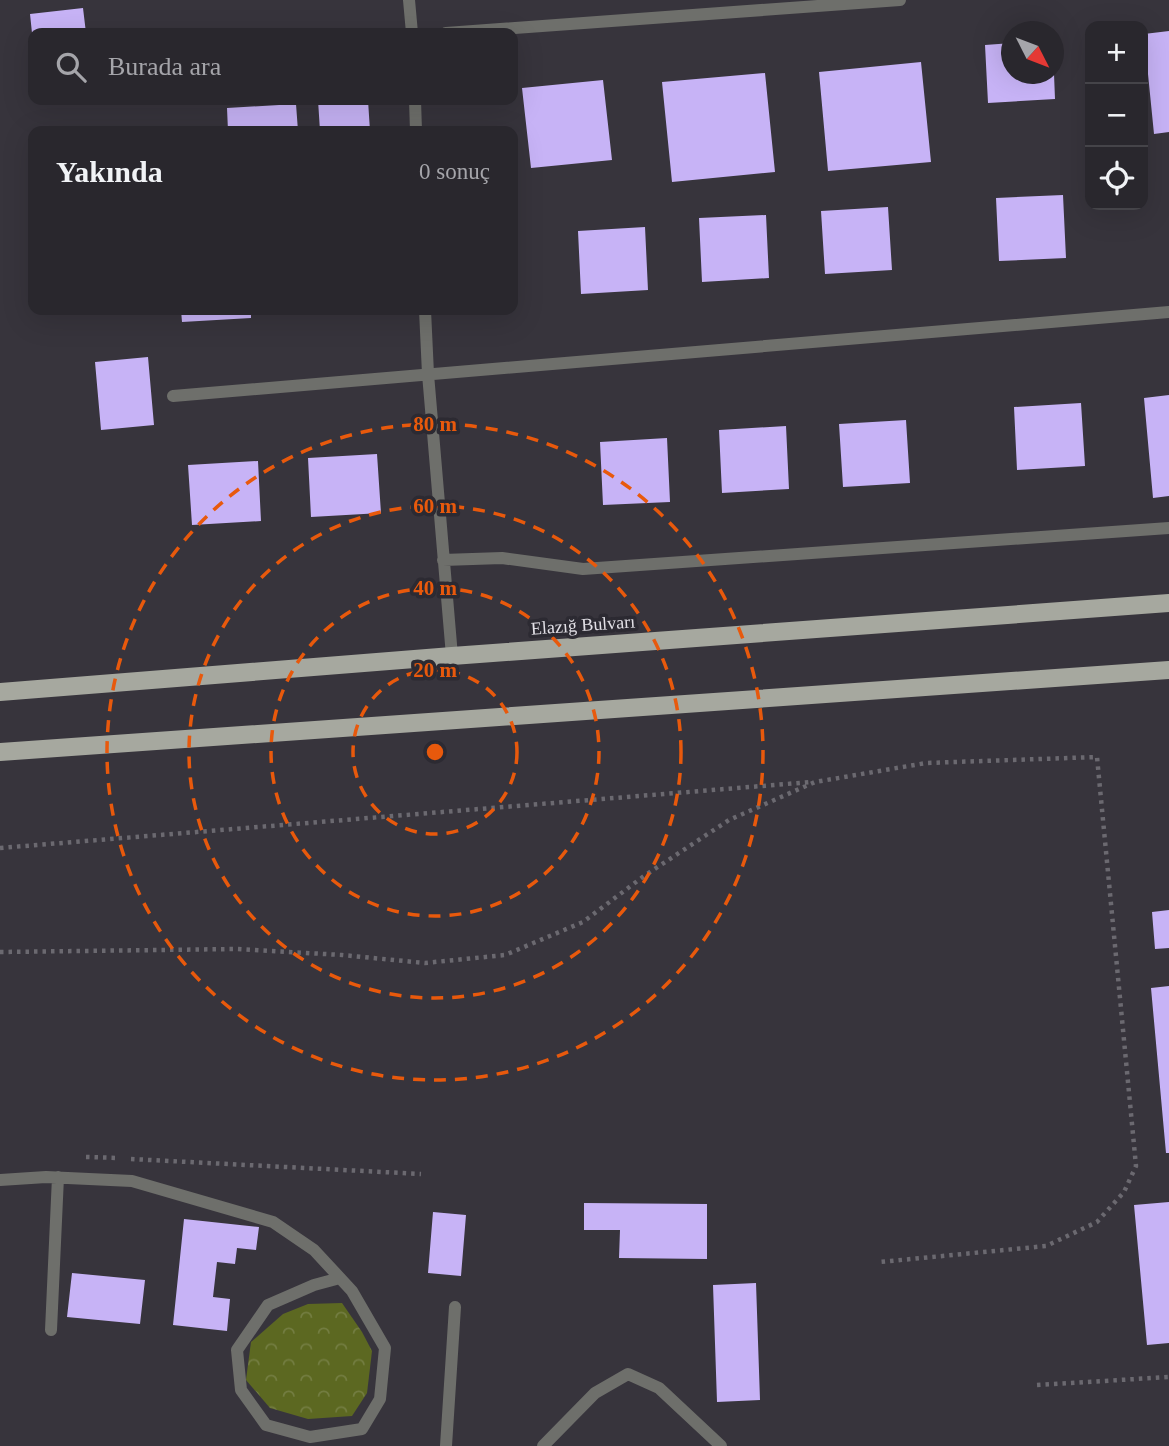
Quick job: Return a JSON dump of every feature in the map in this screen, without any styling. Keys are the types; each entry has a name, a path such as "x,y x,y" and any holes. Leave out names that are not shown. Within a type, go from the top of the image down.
{"main road":[{"name":"Elazığ Bulvarı","path":"0,692 1169,603"},
{"path":"0,752 1169,670"}],"lane":[{"path":"409,0 412,28"},
{"path":"515,28 900,0"},
{"path":"415,105 416,126"},
{"path":"173,396 1169,312"},
{"path":"425,315 452,656"},
{"path":"443,560 502,558 583,569 1169,528"},
{"path":"0,1180 58,1178 132,1181 273,1222 314,1250 340,1278 352,1291 385,1348 380,1399 362,1429 310,1437 266,1425 241,1390 237,1350 268,1305 314,1285 340,1278"},
{"path":"51,1330 58,1178"},
{"path":"446,1446 455,1307"},
{"path":"543,1446 595,1393 628,1374 659,1388 721,1446"}],"path":[{"path":"0,848 815,782 926,763 1097,757 1136,1166 1124,1192 1097,1222 1046,1246 880,1262"},
{"path":"0,952 237,949 425,963 505,956 583,922 644,876 729,820 815,782"},
{"path":"58,1178 74,1159 91,1156 421,1174"},
{"path":"1037,1385 1169,1377"}],"green space":[{"path":"342,1303 372,1351 367,1393 352,1416 308,1419 270,1408 246,1380 251,1342 283,1314 308,1304"}],"building":[{"path":"83,8 85,28 31,28 30,14"},
{"path":"1169,31 1169,132 1154,134 1148,74 1148,34"},
{"path":"1001,44 1001,84 1054,84 1055,99 988,103 985,45"},
{"path":"921,62 931,162 828,171 819,72"},
{"path":"765,73 775,172 672,182 662,82"},
{"path":"603,80 612,160 531,168 522,88"},
{"path":"296,105 298,126 228,126 227,108"},
{"path":"318,105 368,105 370,126 320,126"},
{"path":"1063,195 1066,258 999,261 996,198"},
{"path":"888,207 892,270 825,274 821,211"},
{"path":"766,215 769,278 702,282 699,218"},
{"path":"645,227 648,290 581,294 578,231"},
{"path":"181,315 251,315 251,318 182,322"},
{"path":"148,357 154,425 101,430 95,362"},
{"path":"1169,395 1169,496 1153,498 1144,398"},
{"path":"1081,403 1085,466 1017,470 1014,407"},
{"path":"906,420 910,483 843,487 839,424"},
{"path":"786,426 789,489 722,493 719,430"},
{"path":"667,438 670,502 603,505 600,442"},
{"path":"377,454 381,513 311,517 308,458"},
{"path":"258,461 261,521 192,525 188,465"},
{"path":"1169,910 1169,948 1155,949 1152,912"},
{"path":"1169,986 1169,1153 1166,1153 1151,988"},
{"path":"1169,1202 1169,1343 1147,1345 1134,1205"},
{"path":"584,1203 707,1204 707,1259 619,1258 620,1230 584,1230"},
{"path":"433,1212 466,1215 461,1276 428,1273"},
{"path":"184,1219 259,1227 256,1250 237,1248 235,1264 217,1262 213,1297 230,1299 227,1331 173,1325"},
{"path":"72,1273 145,1280 140,1324 67,1317"},
{"path":"756,1283 760,1400 717,1402 713,1285"}]}
